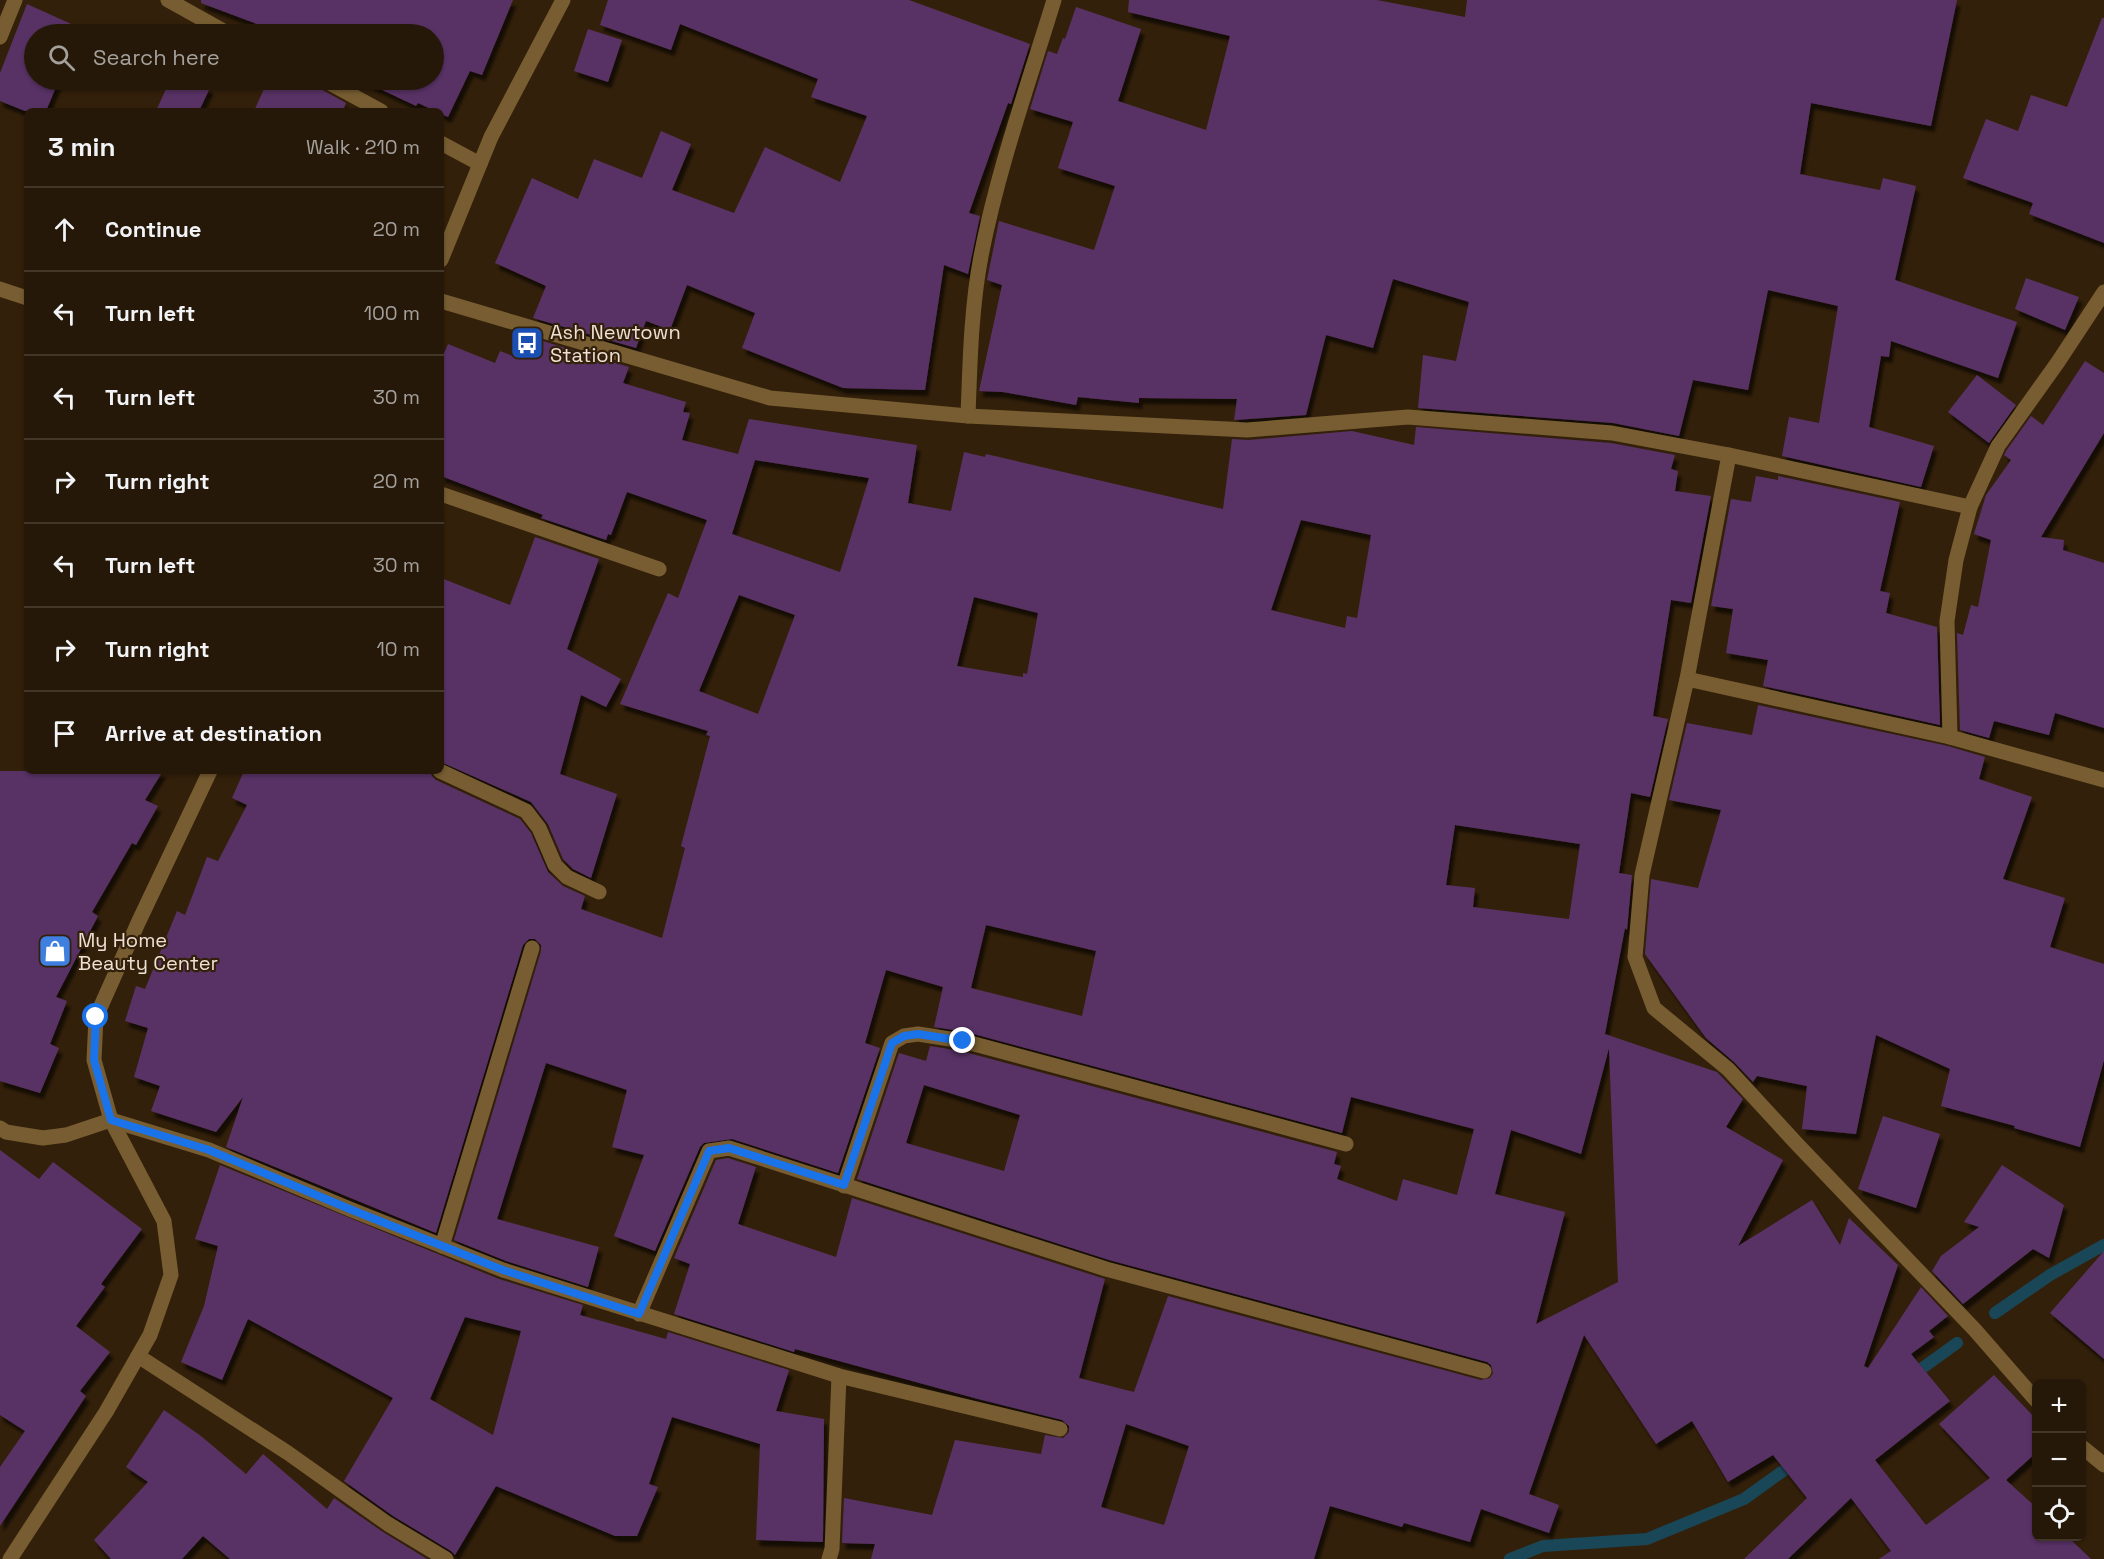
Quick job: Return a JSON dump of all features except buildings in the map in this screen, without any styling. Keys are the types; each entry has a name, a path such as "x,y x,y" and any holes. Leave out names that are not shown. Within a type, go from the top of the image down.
{"street":[{"path":"0,36 15,0"},
{"path":"168,0 211,24"},
{"path":"444,253 491,137 563,0"},
{"path":"968,416 972,326 981,257 999,175 1054,0"},
{"path":"342,90 375,108"},
{"path":"444,145 480,164"},
{"path":"0,289 24,297"},
{"path":"1950,737 1947,621 1956,560 1970,507 1998,446 2104,292"},
{"path":"444,303 770,398 968,416 1247,430 1408,417 1612,433 1730,455 1970,507"},
{"path":"1730,455 1687,679 1642,874 1635,957 1654,1008 1728,1069 1975,1330 2032,1394"},
{"path":"444,495 659,569"},
{"path":"1687,679 1950,737 2104,780"},
{"path":"444,773 526,811 539,828 555,865 567,877 599,892"},
{"path":"10,1559 106,1412 150,1335 171,1275 164,1221 111,1120 94,1060 96,1017 209,774"},
{"path":"442,1246 532,948"},
{"path":"844,1185 892,1043 904,1036 918,1034 963,1041 1346,1144"},
{"path":"0,1128 6,1132 43,1138 66,1135 111,1120 209,1150 503,1270 839,1377 1060,1429"},
{"path":"639,1314 709,1151 729,1148 1106,1269 1484,1371"},
{"path":"138,1356 288,1453 388,1524 446,1559"},
{"path":"830,1559 839,1377"},
{"path":"2086,1450 2104,1465"}],"waterway":[{"path":"1995,1313 2050,1275 2104,1245"},
{"path":"1910,1377 1957,1343"},
{"path":"1510,1559 1543,1546 1647,1539 1744,1499 1797,1461"}],"place":[{"name":"Ash Newtown Station","path":"527,343"},
{"name":"My Home Beauty Center","path":"55,951"}],"route":[{"path":"96,1017 94,1060 111,1120 209,1150 503,1270 639,1314 709,1151 729,1148 844,1185 892,1043 904,1036 918,1034 963,1041"}]}
